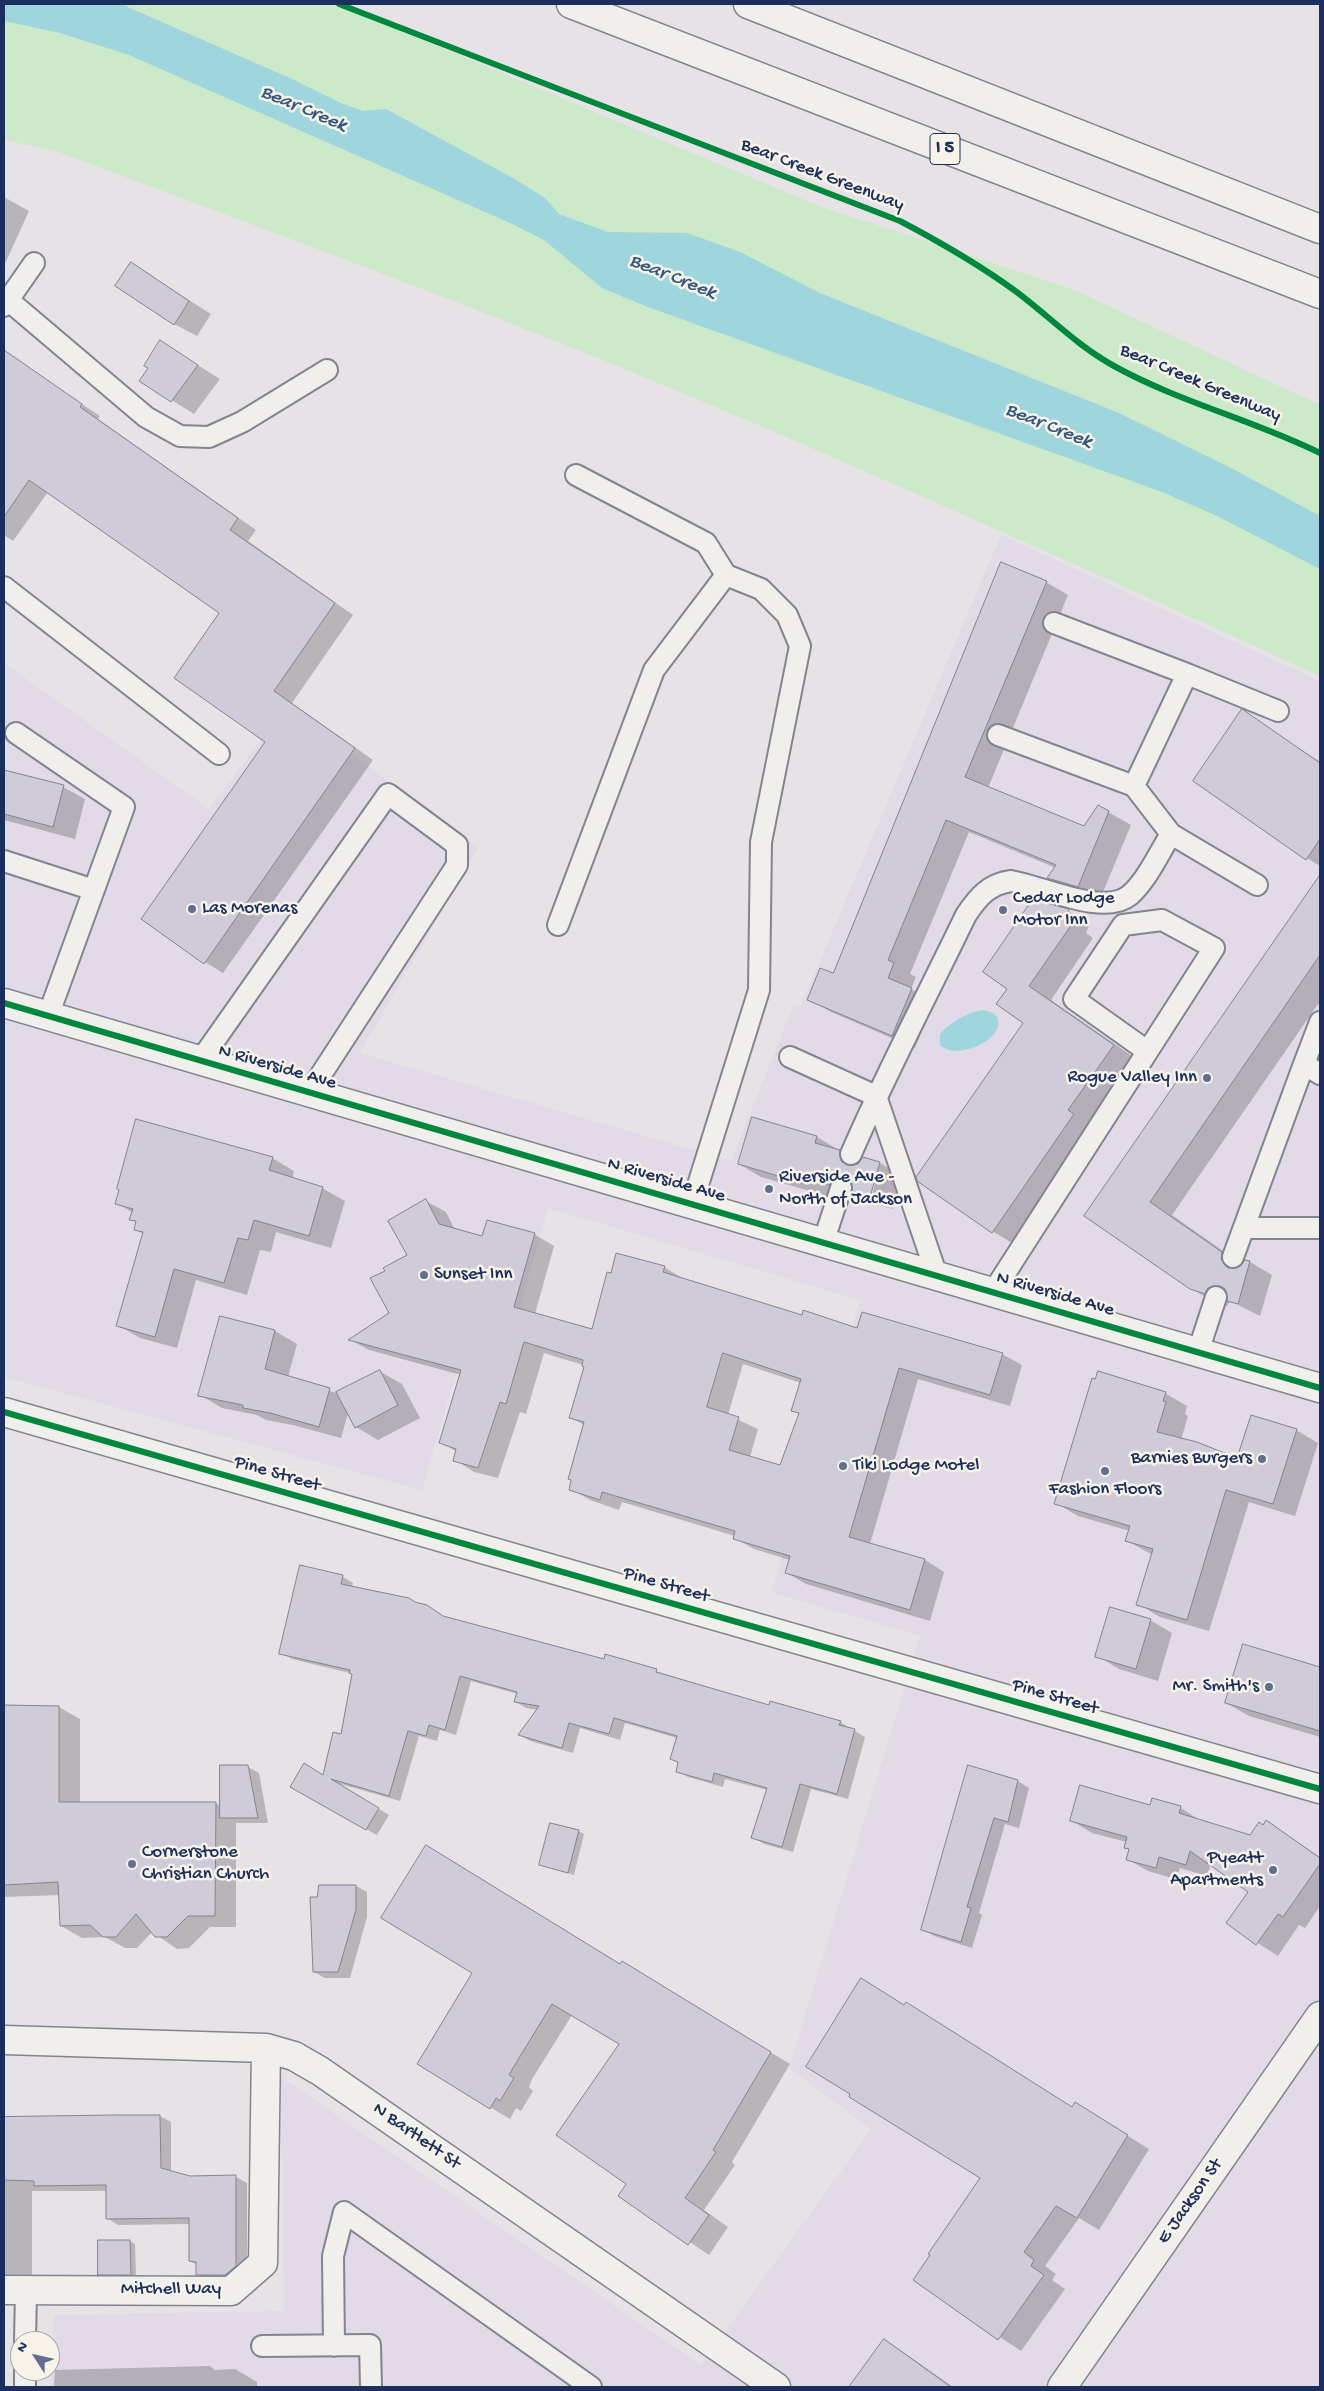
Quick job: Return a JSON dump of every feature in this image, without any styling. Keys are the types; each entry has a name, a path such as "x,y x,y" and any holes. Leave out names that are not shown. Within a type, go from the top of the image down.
{"main road":[{"name":"I 5","path":"570,4 1320,294"},
{"path":"748,4 1320,229"},
{"name":"N Riverside Ave","path":"4,1004 1320,1388"},
{"name":"Pine Street","path":"4,1412 1320,1789"},
{"name":"E Jackson St","path":"1062,2387 1320,2016"},
{"name":"N Bartlett St","path":"4,2040 266,2048 294,2056 320,2071 776,2387"},
{"name":"Mitchell Way","path":"15,2290 231,2291 263,2263 266,2048"}],"lane":[{"path":"34,263 6,303 146,417 180,436 209,437 242,422 327,370"},
{"path":"576,475 706,543 726,575 761,589 787,615 800,646 760,842 759,990 692,1204"},
{"path":"558,925 654,670 726,575"},
{"path":"4,587 219,754"},
{"path":"1054,623 1278,710"},
{"path":"1134,786 1187,674"},
{"path":"16,733 124,807 48,1016"},
{"path":"998,735 1134,786 1171,834 1257,885"},
{"path":"200,1061 388,794 457,845 457,865 309,1092"},
{"path":"851,1154 876,1096 905,1042 966,915 977,899 988,889 1011,881 1089,902 1122,900 1138,885 1171,834"},
{"path":"4,861 94,890"},
{"path":"993,1292 1214,948 1162,920 1123,925 1074,999 1147,1051"},
{"path":"1233,1257 1312,1069 1320,1022"},
{"path":"790,1057 876,1096 937,1276"},
{"path":"823,1242 841,1188"},
{"path":"1244,1228 1320,1228"},
{"path":"1198,1352 1216,1298"},
{"path":"334,2346 333,2256 344,2212 591,2387"},
{"path":"15,2290 23,2331"},
{"path":"262,2346 370,2345 371,2387"}],"shaded area":[{"path":"1001,535 1320,681 1320,2387 51,2387 51,2381 60,2381 60,2331 53,2331 54,2315 284,2311 281,2077 701,2365 871,2129 789,2068 920,1636 771,1592 860,1300 548,1208 509,1346 467,1336 422,1490 4,1377 4,663 209,809 287,705 478,848 360,1053 731,1161 793,1006 800,1008"}],"green space":[{"path":"4,4 337,4 819,206 1072,289 1320,405 1320,676 925,497 685,394 529,330 56,151 4,140"}],"water":[{"name":"Bear Creek","path":"4,4 121,4 292,79 341,103 363,111 386,109 513,178 545,198 559,214 608,232 687,233 740,252 820,293 1119,413 1231,468 1320,516 1320,569 1217,516 1162,492 645,306 602,288 544,240 510,223 129,55 60,33 4,21"},
{"path":"983,1010 994,1013 998,1021 997,1030 991,1038 970,1049 959,1051 948,1050 940,1045 940,1034 949,1025 965,1015"}],"building":[{"path":"131,262 189,301 174,325 115,286"},
{"path":"160,340 198,365 171,402 139,381 148,368 144,366"},
{"path":"4,350 82,404 80,407 238,518 230,530 335,603 274,691 355,748 204,964 141,919 265,742 174,678 219,613 29,480 4,517"},
{"path":"1001,562 1047,581 965,777 1084,826 1098,805 1109,811 1078,887 1047,878 1056,865 946,820 888,960 894,963 888,978 912,988 892,1036 807,1000 820,968 833,973"},
{"path":"1242,709 1320,763 1320,839 1306,860 1193,781"},
{"path":"4,770 64,785 53,827 4,814"},
{"name":"Rogue Valley Inn","path":"1320,875 1320,955 1150,1202 1222,1252 1221,1259 1228,1268 1240,1266 1245,1260 1250,1261 1238,1304 1227,1301 1225,1289 1219,1286 1208,1288 1205,1294 1190,1289 1084,1216"},
{"path":"1033,899 1069,909 1065,919 1072,924 1029,986 1114,1045 1068,1110 1074,1114 992,1233 917,1181 916,1177 1023,1023 996,1004 1007,989 983,972"},
{"path":"752,1117 817,1136 815,1143 840,1150 841,1161 847,1165 858,1164 863,1157 880,1162 870,1197 852,1191 850,1180 844,1177 833,1179 830,1185 806,1178 805,1184 738,1164"},
{"path":"136,1119 273,1157 269,1170 323,1187 309,1236 254,1220 248,1240 238,1238 224,1283 174,1269 155,1337 116,1326 143,1232 134,1230 136,1221 129,1220 133,1209 115,1204 119,1190 117,1189"},
{"path":"426,1199 439,1224 482,1236 487,1220 535,1233 514,1307 592,1329 607,1272 611,1273 616,1253 665,1266 663,1272 802,1315 803,1310 857,1328 862,1312 1003,1353 990,1395 899,1368 849,1537 925,1559 910,1610 785,1573 790,1556 733,1539 735,1531 602,1492 600,1500 569,1490 571,1480 568,1479 584,1422 569,1418 584,1367 582,1366 583,1360 524,1342 506,1404 500,1402 478,1468 453,1461 456,1449 439,1443 461,1370 348,1340 389,1313 370,1278 385,1271 383,1268 407,1255 388,1221","holes":["723,1353 801,1379 791,1411 799,1413 780,1465 729,1450 739,1417 707,1407"]},
{"path":"220,1316 275,1330 265,1369 330,1388 319,1427 270,1413 243,1408 243,1405 198,1396"},
{"path":"380,1370 398,1405 355,1428 336,1392"},
{"path":"1098,1371 1166,1392 1163,1401 1166,1402 1157,1432 1197,1442 1237,1458 1251,1415 1297,1429 1273,1504 1226,1490 1187,1620 1136,1605 1153,1549 1125,1541 1130,1526 1054,1504 1092,1378 1095,1379"},
{"path":"300,1565 343,1575 341,1584 409,1598 415,1602 427,1605 443,1616 604,1659 605,1654 657,1669 656,1672 769,1705 770,1701 841,1721 839,1725 855,1729 837,1794 800,1784 782,1847 751,1838 767,1788 714,1773 712,1782 676,1772 678,1762 670,1759 677,1736 614,1718 609,1734 569,1723 562,1748 518,1735 539,1706 514,1702 517,1692 460,1676 445,1730 429,1725 426,1736 408,1731 389,1796 331,1779 379,1808 366,1830 290,1787 304,1763 323,1775 333,1732 341,1734 352,1674 349,1673 350,1670 279,1654"},
{"path":"1110,1607 1151,1619 1136,1669 1095,1657"},
{"name":"Mr. Smith's","path":"1243,1644 1320,1667 1320,1731 1225,1703"},
{"name":"Cornerstone Christian Church","path":"4,1705 59,1706 59,1802 216,1802 215,1916 188,1916 167,1937 155,1937 136,1914 116,1937 103,1937 90,1925 60,1926 58,1882 4,1885"},
{"path":"220,1765 248,1765 258,1818 220,1818"},
{"path":"968,1765 1018,1780 1008,1822 994,1818 967,1907 971,1908 961,1942 921,1930"},
{"path":"1080,1785 1150,1805 1152,1798 1181,1806 1179,1813 1250,1835 1259,1822 1263,1825 1266,1820 1320,1858 1320,1864 1283,1917 1278,1914 1256,1945 1226,1923 1248,1892 1190,1851 1186,1865 1159,1857 1156,1868 1126,1860 1129,1849 1124,1848 1127,1837 1070,1821"},
{"path":"550,1823 579,1830 568,1873 539,1865"},
{"path":"426,1845 620,1964 622,1961 771,2052 713,2150 716,2152 685,2198 709,2215 688,2245 618,2196 626,2184 556,2135 619,2044 552,2004 509,2075 514,2078 500,2101 496,2098 490,2109 417,2064 472,1973 381,1918"},
{"path":"319,1885 356,1885 356,1910 338,1972 313,1972 310,1897 317,1897"},
{"path":"861,1978 904,2005 906,2002 1072,2107 1075,2102 1128,2135 1077,2218 1056,2206 1024,2252 1034,2260 1031,2266 1044,2275 998,2340 913,2280 930,2255 928,2254 980,2178 849,2097 850,2094 806,2067"},
{"path":"160,2115 161,2168 190,2176 236,2175 236,2266 225,2275 196,2275 196,2262 189,2261 189,2218 106,2219 106,2185 34,2186 34,2181 4,2180 4,2117"},
{"path":"98,2240 130,2240 131,2275 98,2275"},
{"path":"884,2339 905,2354 951,2387 849,2387"}],"cycle path":[{"name":"Bear Creek Greenway","path":"339,4 900,221 1000,280 1087,349 1114,366 1190,401 1295,441 1320,453"},
{"path":"4,1003 1320,1388"},
{"path":"4,1412 1320,1789"}],"place":[{"name":"Las Morenas","path":"192,909"},
{"name":"Cedar Lodge Motor Inn","path":"1003,910"},
{"name":"Rogue Valley Inn","path":"1207,1078"},
{"name":"Riverside Ave - North of Jackson","path":"769,1189"},
{"name":"Sunset Inn","path":"424,1275"},
{"name":"Barnies Burgers","path":"1262,1459"},
{"name":"Tiki Lodge Motel","path":"843,1466"},
{"name":"Fashion Floors","path":"1105,1471"},
{"name":"Mr. Smith's","path":"1269,1687"},
{"name":"Cornerstone Christian Church","path":"132,1864"},
{"name":"Pyeatt Apartments","path":"1273,1870"}]}
